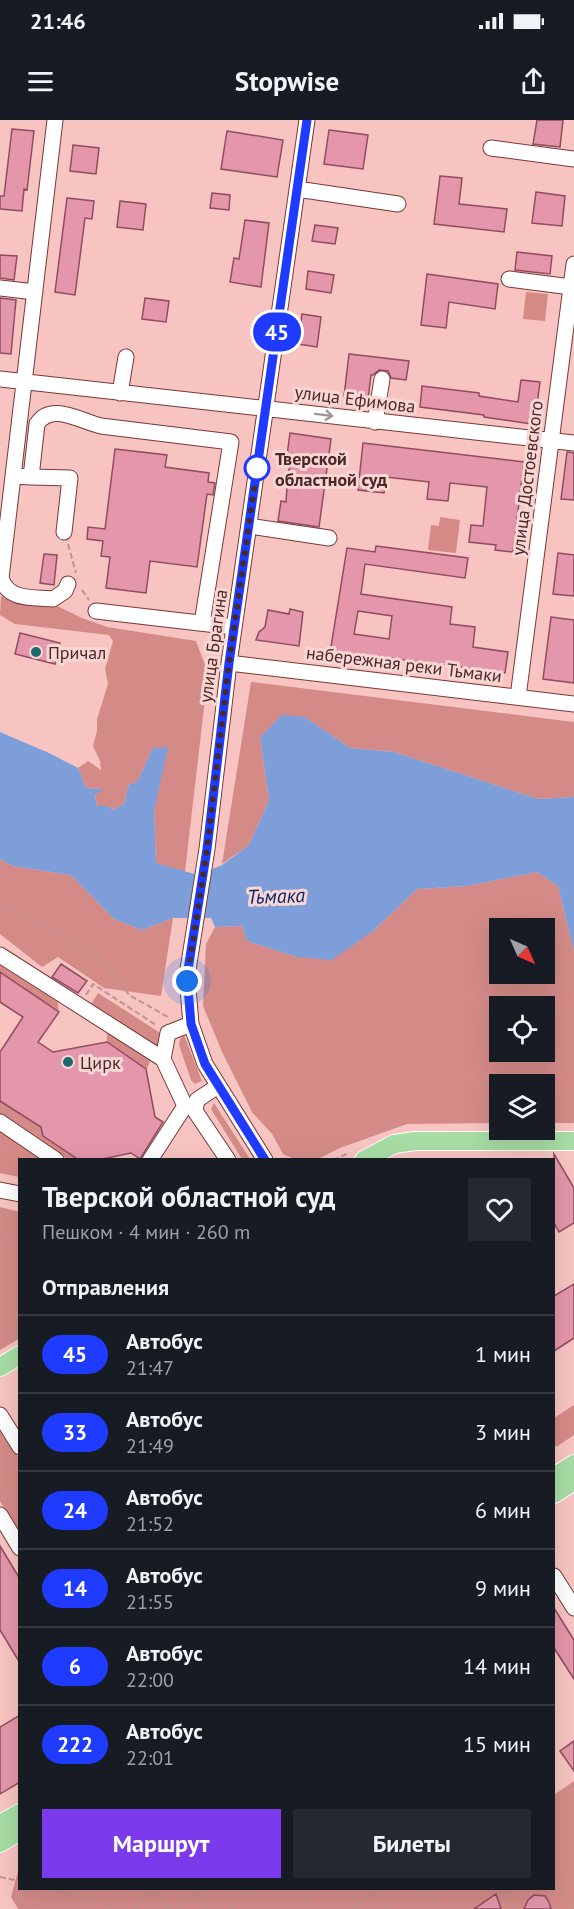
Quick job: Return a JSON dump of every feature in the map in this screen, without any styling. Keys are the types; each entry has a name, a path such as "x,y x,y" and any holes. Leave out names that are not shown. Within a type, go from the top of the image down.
{"main road":[{"path":"368,1158 394,1144 415,1141 574,1141"},
{"path":"0,1367 18,1349"},
{"path":"555,1476 574,1464"},
{"path":"555,1493 574,1481"},
{"path":"0,1824 18,1814"},
{"path":"0,1843 18,1832"}],"street":[{"path":"55,120 13,476 4,521 1,578 3,586 16,595 52,599 64,591 68,584"},
{"name":"улица Брагина","path":"264,1158 205,1064 191,1024 187,990 189,959 207,849 229,663 307,120"},
{"path":"491,148 574,159"},
{"path":"297,189 398,204"},
{"path":"509,279 573,275"},
{"name":"улица Достоевского","path":"518,697 573,275"},
{"path":"0,288 35,292"},
{"path":"120,393 126,357"},
{"path":"0,379 24,381"},
{"path":"375,422 382,379"},
{"name":"улица Ефимова","path":"24,381 574,443"},
{"path":"31,477 37,424 41,416 49,413 76,416 101,426 231,442 202,623"},
{"path":"13,476 70,478 64,532"},
{"path":"249,526 329,538"},
{"path":"96,610 234,627"},
{"name":"набережная реки Тьмаки","path":"229,663 574,704"},
{"path":"0,955 164,1059"},
{"path":"151,1158 185,1106 164,1059 169,1026 191,1024"},
{"path":"218,1086 197,1100 195,1111 227,1158"},
{"path":"0,1122 54,1158"},
{"path":"0,1190 18,1194"},
{"path":"0,1415 18,1444"},
{"path":"0,1515 18,1545"},
{"path":"555,1578 574,1606"}],"path":[{"path":"0,906 60,934 108,967 129,995 169,1026"},
{"path":"79,1005 93,984 169,1026"},
{"path":"0,1212 18,1216"},
{"path":"0,1239 18,1244"},
{"path":"0,1877 18,1881"},
{"path":"555,1882 573,1909"},
{"path":"23,1890 20,1901 25,1909"},
{"path":"53,1890 123,1909"},
{"path":"136,1909 142,1896 149,1892 158,1893 167,1909 207,1890"},
{"path":"233,1909 241,1890"},
{"path":"283,1890 283,1909"},
{"path":"298,1890 313,1909"},
{"path":"347,1890 362,1909"},
{"path":"352,1909 373,1890"},
{"path":"375,1890 389,1909"},
{"path":"424,1890 440,1909"},
{"path":"514,1890 507,1893 516,1909"},
{"path":"190,1899 209,1909"}],"shaded area":[{"path":"526,292 548,294 545,321 523,319"},
{"path":"440,517 460,520 456,553 428,550 431,525 439,526"},
{"path":"1,596 18,604 36,603 57,606 107,627 196,641 208,673 185,872 156,864 154,811 159,783 153,748 137,782 129,784 124,804 113,810 108,806 97,806 95,794 102,789 86,788 78,768 88,761 101,770 100,761 93,746 97,719 108,684 105,669 113,641 109,635 15,624 0,615"},
{"path":"251,682 574,722 574,797 538,799 394,752 350,748 305,717 260,737 269,800 249,845 222,864"},
{"path":"0,859 12,866 71,875 114,919 142,930 173,918 161,996 104,988 58,957 42,967 0,934"},
{"path":"537,872 558,886 574,951 574,1123 555,1123 555,1074 489,1074 489,1123 407,1124 340,1148 320,1158 292,1158 283,1154 272,1134 252,1112 223,1054 203,1006 206,944 215,927 242,926 247,941 297,957 373,931 417,889 467,886"},
{"path":"0,961 57,998 59,1012 0,972"},
{"path":"98,993 162,1034 157,1046 91,1004"},
{"path":"107,1030 148,1057 150,1061 147,1069 107,1042"},
{"path":"184,1035 202,1081 195,1084 191,1080 179,1045"},
{"path":"0,1101 41,1127 77,1158 65,1158 0,1115"},
{"path":"214,1103 249,1158 241,1158 211,1109"},
{"path":"0,1129 44,1158 18,1158 18,1177 0,1173"},
{"path":"0,1207 18,1212 18,1340 0,1350"},
{"path":"574,1405 574,1435 556,1447 555,1444 555,1417"},
{"path":"0,1426 18,1457 18,1532 0,1501"},
{"path":"574,1781 574,1909 18,1909 11,1897 18,1872 18,1890 555,1890 555,1794"}],"water":[{"name":"Тьмака","path":"282,715 305,717 350,748 394,752 538,799 574,797 574,951 558,886 537,872 467,886 417,889 373,931 332,960 297,957 247,941 242,926 215,927 211,918 173,918 142,930 114,919 71,875 12,866 0,859 0,732 78,768 86,788 103,789 95,795 97,806 108,806 113,810 124,804 129,784 137,782 153,748 168,747 154,811 156,863 198,875 222,865 249,845 269,800 260,737"}],"building":[{"path":"537,120 563,120 560,147 533,144"},
{"path":"12,129 34,131 27,190 24,189 22,211 0,209 0,196 4,196"},
{"path":"329,130 368,135 363,169 324,164"},
{"path":"227,131 283,140 277,177 221,169"},
{"path":"73,145 99,148 96,174 70,171"},
{"path":"440,176 462,178 459,204 507,209 504,232 434,224"},
{"path":"536,192 565,196 562,226 532,223"},
{"path":"212,193 230,195 229,210 210,208"},
{"path":"67,198 94,201 92,219 85,218 75,295 55,292"},
{"path":"120,201 146,204 143,230 117,227"},
{"path":"245,220 269,223 261,287 230,282 234,258 239,259"},
{"path":"315,225 338,228 335,244 312,241"},
{"path":"517,252 552,256 550,274 515,270"},
{"path":"0,255 17,256 14,280 0,278"},
{"path":"308,271 334,275 331,293 306,289"},
{"path":"427,274 498,284 495,309 449,302 446,328 421,325"},
{"path":"0,298 16,300 11,354 0,353"},
{"path":"145,298 169,301 166,322 142,319"},
{"path":"302,314 321,317 317,347 298,344"},
{"path":"349,354 409,361 406,380 391,378 388,371 379,370 371,375 368,399 344,396"},
{"path":"521,380 540,382 537,405 541,405 538,425 420,407 422,386 479,393 479,396 518,402"},
{"path":"290,433 331,439 319,527 278,521 281,501 286,502 288,472 295,456 287,455"},
{"path":"363,443 524,462 513,552 495,550 496,545 469,542 471,525 483,526 487,487 450,483 448,501 427,499 429,482 386,477 384,493 358,490"},
{"path":"115,449 167,455 165,467 209,473 208,482 215,483 213,495 207,494 197,567 150,561 146,593 106,588 110,557 101,556 103,541 87,539 88,527 105,529"},
{"path":"567,452 574,453 574,500 561,499"},
{"path":"376,546 468,558 465,578 365,564 361,594 452,607 450,624 475,627 473,647 508,652 505,673 360,654 360,658 330,653 347,548 375,552","holes":["358,611 392,616 389,639 354,634"]},
{"path":"558,553 574,555 574,596 553,594"},
{"path":"44,554 57,555 54,585 40,583"},
{"path":"290,609 303,612 299,646 256,640 259,632 265,627 268,610 289,614"},
{"path":"551,617 574,620 574,683 543,679"},
{"path":"20,633 60,643 55,664 15,654"},
{"path":"61,964 87,981 78,993 52,977"},
{"name":"Цирк","path":"0,972 59,1012 38,1042 53,1052 107,1042 146,1069 155,1117 163,1122 141,1158 131,1153 107,1158 76,1158 43,1136 41,1127 0,1101 0,1052 23,1017 0,1002"},
{"path":"554,1154 574,1188 574,1223 559,1232 555,1225"},
{"path":"574,1284 574,1338 555,1350 555,1295"},
{"path":"0,1546 18,1576 18,1660 0,1630"},
{"path":"555,1610 574,1640 574,1679 555,1650"},
{"path":"18,1716 18,1783 0,1794 0,1727"},
{"path":"574,1741 574,1771 560,1751"},
{"path":"496,1894 501,1909 474,1909"},
{"path":"534,1895 545,1896 551,1909 524,1909 528,1900"}],"bus line":[{"name":"45","path":"264,1158 209,1072 195,1041 191,1024 187,976 207,849 229,663 307,120"}],"place":[{"name":"Тверской областной суд","path":"257,468"},
{"name":"Причал","path":"36,652"},
{"name":"Цирк","path":"68,1062"}],"route":[{"path":"187,981 207,849 229,663 257,468"}]}
